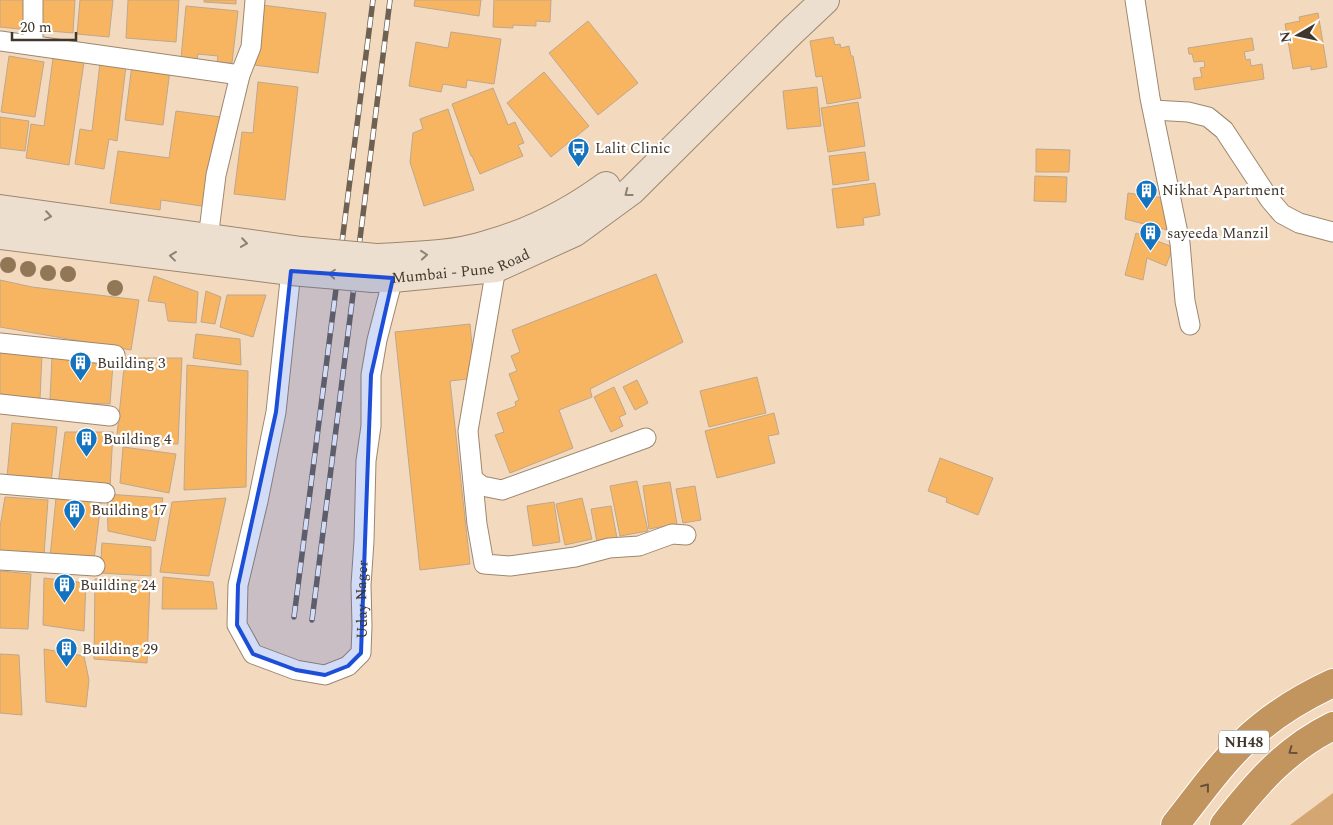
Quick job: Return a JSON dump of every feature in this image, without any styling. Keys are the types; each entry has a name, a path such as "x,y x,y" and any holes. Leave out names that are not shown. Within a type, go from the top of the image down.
{"highway":[{"name":"NH48","path":"1175,825 1228,758 1260,728 1288,707 1333,683"},
{"name":"NH48","path":"1224,825 1257,784 1284,757 1308,739 1333,726"}],"main road":[{"name":"Mumbai - Pune Road","path":"0,235 296,261 381,271 496,268 575,232 631,191 757,54 800,0"},
{"name":"Mumbai - Pune Road","path":"381,271 429,256 485,246 536,228 579,206 635,165 757,54 825,0"},
{"name":"Mumbai - Pune Road","path":"0,209 208,239 296,261"}],"street":[{"path":"33,0 33,45"},
{"path":"208,239 216,175 240,74 251,46 255,0"},
{"path":"1135,0 1153,110 1180,242 1185,301 1190,325"},
{"path":"0,41 240,74"},
{"path":"1153,110 1188,112 1208,117 1224,130 1270,200 1282,214 1299,223 1333,232"},
{"name":"Uday Nager","path":"296,261 276,412 258,501 238,585 237,625 253,654 296,670 325,675 348,666 361,653 361,585 366,461 371,426 371,375 377,340 381,271"},
{"path":"496,268 468,431 476,524 484,564 510,566 575,557 609,548 639,546 672,534 686,535"},
{"path":"0,343 115,355"},
{"path":"0,404 110,416"},
{"path":"473,479 482,486 502,490 646,438"},
{"path":"0,484 105,494"},
{"path":"0,560 95,566"}],"highlighted area":[{"path":"291,271 393,278 371,375 361,653 348,666 325,675 296,670 253,654 237,625 238,585 276,412"}],"shaded area":[{"path":"1333,793 1333,825 1290,825"}],"building":[{"path":"0,0 32,0 29,30 0,27"},
{"path":"40,0 75,0 73,33 38,30"},
{"path":"80,0 113,0 109,37 77,34"},
{"path":"128,0 179,0 176,42 126,38"},
{"path":"204,0 236,0 236,4 204,2"},
{"path":"415,0 481,0 479,16 414,6"},
{"path":"494,0 551,0 550,22 536,21 536,26 513,25 513,28 493,27"},
{"path":"262,5 326,13 318,73 254,65"},
{"path":"186,6 238,11 232,63 217,62 218,56 198,54 197,59 181,58"},
{"path":"1318,13 1327,67 1311,70 1311,66 1293,69 1285,24 1300,21 1299,17"},
{"path":"588,21 638,83 598,115 549,53"},
{"path":"451,32 501,39 494,84 467,80 466,88 443,84 441,92 409,86 416,42 448,48"},
{"path":"833,37 835,45 840,44 841,48 849,46 851,56 853,56 861,98 827,104 822,76 816,77 810,41"},
{"path":"1252,38 1254,50 1244,52 1246,60 1250,59 1251,66 1262,64 1264,79 1195,90 1193,78 1202,77 1200,68 1205,67 1204,61 1194,62 1188,48"},
{"path":"9,56 44,62 35,117 1,112"},
{"path":"53,58 84,62 69,165 26,158 31,124 44,126"},
{"path":"100,63 126,66 117,141 109,139 104,169 75,164 80,129 92,131"},
{"path":"132,65 170,70 163,125 125,120"},
{"path":"544,72 589,126 551,157 507,103"},
{"path":"258,82 298,87 285,200 234,194 242,132 253,133"},
{"path":"817,87 821,126 787,129 783,91"},
{"path":"493,88 508,125 515,122 524,143 518,145 523,156 480,174 471,156 452,104"},
{"path":"858,102 865,146 828,152 821,108"},
{"path":"448,109 474,190 424,206 410,162 413,133 423,129 420,119"},
{"path":"176,111 221,117 208,207 161,200 160,210 110,203 118,151 169,158"},
{"path":"0,117 29,121 25,151 0,148"},
{"path":"1036,149 1070,150 1069,172 1036,172"},
{"path":"865,152 869,180 833,185 829,156"},
{"path":"1035,176 1067,177 1066,202 1034,201"},
{"path":"875,183 880,215 863,218 864,225 837,228 832,189"},
{"name":"Nikhat Apartment","path":"1128,193 1164,198 1171,231 1125,219"},
{"name":"sayeeda Manzil","path":"1136,233 1173,247 1166,266 1147,258 1143,280 1125,275"},
{"path":"656,274 683,342 590,389 592,397 559,410 573,448 510,473 495,435 504,432 497,413 516,406 515,402 519,400 509,374 517,371 511,356 520,352 512,330"},
{"path":"154,276 198,292 196,323 168,321 165,303 148,301"},
{"path":"0,280 32,287 139,300 131,350 0,327"},
{"path":"206,291 221,297 215,324 201,322"},
{"path":"227,295 266,295 253,337 220,327"},
{"path":"470,324 475,378 450,381 470,564 420,570 395,332"},
{"path":"196,334 240,339 241,365 193,358"},
{"path":"0,351 42,355 40,399 0,396"},
{"name":"Building 3","path":"52,357 113,364 110,404 76,403 50,399"},
{"path":"125,358 182,358 178,444 116,444"},
{"path":"187,365 248,371 246,487 184,490"},
{"path":"757,377 766,413 709,427 700,391"},
{"path":"637,380 648,403 635,410 623,387"},
{"path":"614,387 626,414 619,417 623,426 611,432 594,397"},
{"path":"774,413 779,434 768,436 775,463 717,478 705,431"},
{"path":"12,423 57,427 51,483 7,477"},
{"name":"Building 4","path":"65,432 113,432 110,487 58,485"},
{"path":"123,447 176,454 169,493 120,483"},
{"path":"940,458 993,478 978,515 946,502 947,498 928,491"},
{"path":"637,481 648,531 620,536 610,486"},
{"path":"670,482 677,524 649,529 643,486"},
{"path":"695,486 701,520 683,523 676,489"},
{"path":"107,494 163,498 155,541 108,531"},
{"path":"5,497 48,500 44,555 0,554 0,527"},
{"name":"Building 17","path":"56,498 101,502 94,560 50,557"},
{"path":"226,498 209,576 160,572 172,502"},
{"path":"582,498 592,539 565,545 556,504"},
{"path":"554,502 560,542 533,546 527,506"},
{"path":"611,506 617,538 597,542 591,509"},
{"path":"102,543 151,547 151,576 100,573"},
{"path":"0,571 31,574 28,629 0,628"},
{"path":"163,577 213,582 217,609 162,609"},
{"name":"Building 24","path":"44,578 86,583 84,631 43,625"},
{"path":"95,579 150,581 147,663 94,659"},
{"name":"Building 29","path":"44,649 84,656 89,680 86,707 46,702"},
{"path":"0,654 19,655 22,715 0,713"}],"railway":[{"path":"294,617 373,0"},
{"path":"312,620 390,0"}],"place":[{"name":"Lalit Clinic","path":"579,167"},
{"name":"Nikhat Apartment","path":"1146,209"},
{"name":"sayeeda Manzil","path":"1151,252"},
{"name":"Building 3","path":"81,382"},
{"name":"Building 4","path":"87,458"},
{"name":"Building 17","path":"75,529"},
{"name":"Building 24","path":"64,604"},
{"name":"Building 29","path":"66,668"}]}
